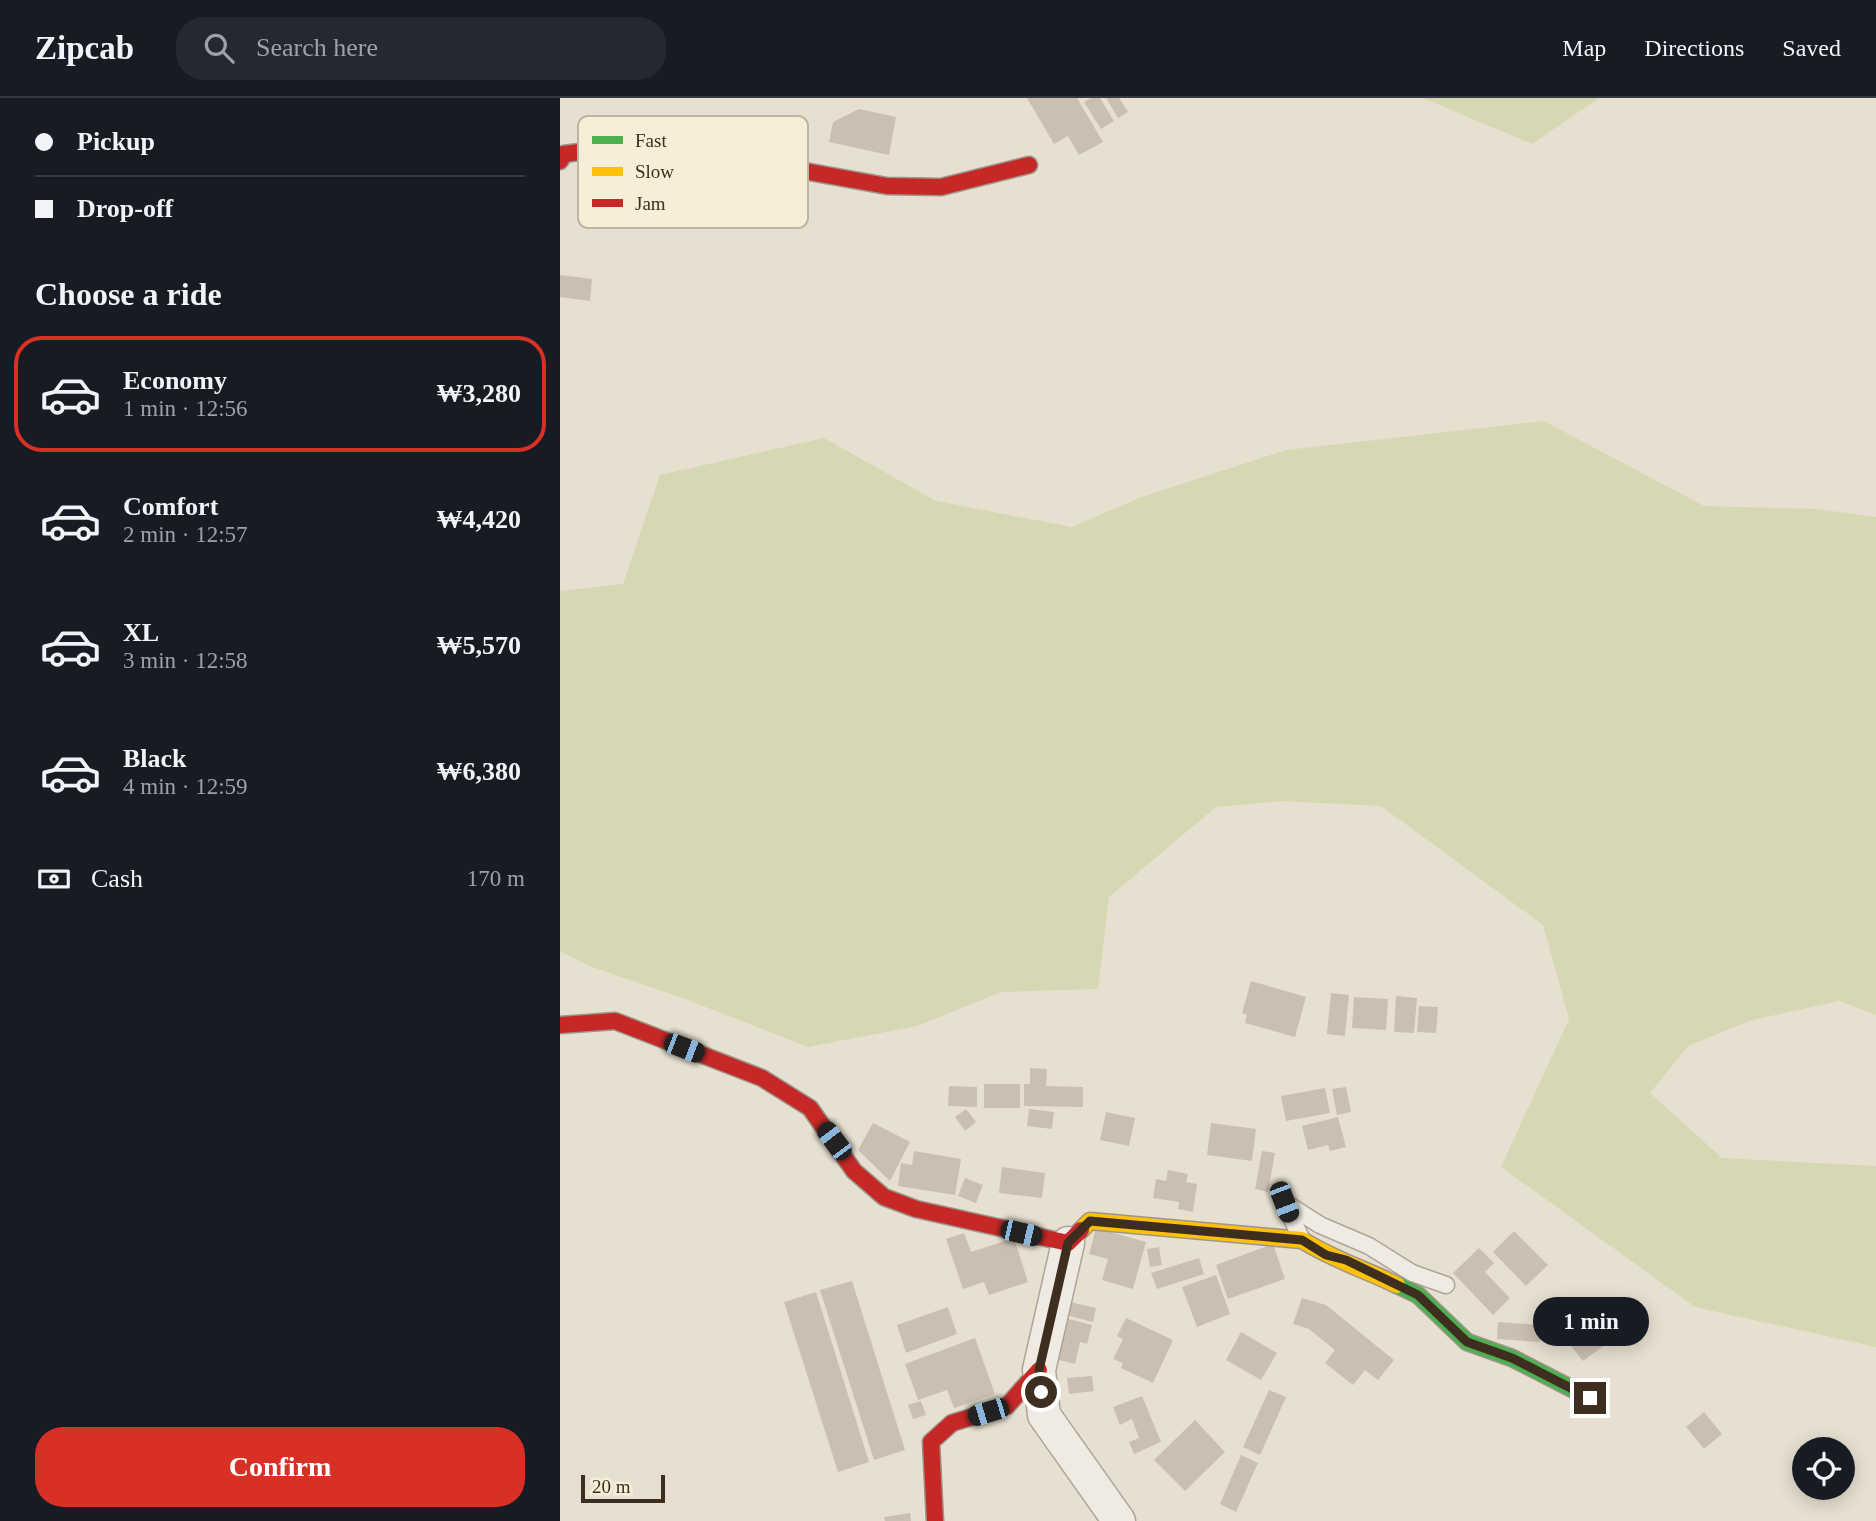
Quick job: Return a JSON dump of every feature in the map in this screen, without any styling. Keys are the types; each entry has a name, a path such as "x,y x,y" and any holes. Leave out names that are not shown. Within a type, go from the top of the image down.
{"street":[{"path":"560,161 564,155 578,153"},
{"path":"808,172 887,186 941,187 1029,165"},
{"path":"560,1025 615,1021 762,1078 810,1108 854,1171 884,1197 916,1209 1068,1243"},
{"path":"1119,1521 1044,1415 1039,1370 1068,1243 1090,1221 1302,1240 1326,1255 1346,1260 1418,1295 1467,1342 1512,1358 1590,1398"},
{"path":"935,1521 931,1442 952,1423 1007,1406 1039,1370"}],"lane":[{"path":"1302,1240 1284,1202 1320,1225 1369,1246 1412,1273 1446,1285"},
{"path":"1418,1295 1430,1279"}],"green space":[{"path":"1423,98 1599,98 1532,144"},
{"path":"1544,421 1704,506 1817,509 1876,517 1876,1015 1839,1001 1752,1020 1688,1046 1650,1093 1722,1158 1876,1166 1876,1347 1695,1307 1501,1167 1569,1019 1543,925 1381,806 1283,801 1216,807 1109,897 1098,989 1001,992 917,1026 808,1047 680,997 592,967 560,951 560,591 623,584 660,475 824,438 936,501 1072,527 1139,498 1286,450"}],"building":[{"path":"1027,98 1077,98 1103,142 1079,155 1068,136 1054,144"},
{"path":"1091,98 1100,98 1114,121 1101,129 1084,102"},
{"path":"1106,98 1119,98 1128,112 1118,118"},
{"path":"859,109 896,117 889,155 829,142 833,122"},
{"path":"560,275 592,279 590,301 560,297"},
{"path":"1251,981 1306,997 1295,1037 1245,1023 1247,1015 1242,1013"},
{"path":"1331,993 1349,995 1345,1036 1327,1034"},
{"path":"1396,996 1417,998 1414,1033 1394,1032"},
{"path":"1354,997 1388,999 1386,1030 1352,1028"},
{"path":"1419,1006 1438,1007 1436,1033 1417,1032"},
{"path":"1030,1068 1047,1069 1046,1086 1083,1087 1083,1107 1024,1106 1024,1084 1030,1084"},
{"path":"984,1084 1020,1084 1020,1108 984,1108"},
{"path":"949,1086 977,1087 977,1107 948,1106"},
{"path":"1346,1087 1351,1112 1337,1115 1332,1089"},
{"path":"1325,1088 1330,1113 1286,1121 1281,1096"},
{"path":"966,1109 976,1122 965,1131 955,1117"},
{"path":"1029,1109 1054,1112 1052,1129 1027,1126"},
{"path":"1106,1112 1135,1118 1129,1146 1100,1140"},
{"path":"1338,1117 1346,1147 1330,1151 1328,1145 1308,1150 1302,1126"},
{"path":"873,1123 910,1142 890,1181 858,1150"},
{"path":"1211,1123 1256,1129 1252,1161 1207,1155"},
{"path":"914,1151 961,1159 955,1195 898,1186 901,1163 912,1165"},
{"path":"1262,1151 1275,1153 1268,1192 1255,1189"},
{"path":"1002,1167 1045,1173 1042,1198 999,1193"},
{"path":"1168,1170 1188,1174 1186,1182 1197,1184 1193,1212 1178,1209 1179,1202 1153,1198 1156,1179 1166,1181"},
{"path":"965,1178 983,1185 976,1203 958,1196"},
{"path":"1096,1228 1146,1242 1133,1289 1102,1280 1108,1259 1089,1254"},
{"path":"1514,1231 1548,1265 1526,1286 1493,1252"},
{"path":"964,1233 971,1252 1014,1238 1028,1282 989,1295 984,1282 963,1289 946,1239"},
{"path":"1273,1244 1285,1279 1228,1299 1216,1265"},
{"path":"1159,1247 1162,1265 1150,1267 1147,1249"},
{"path":"1479,1248 1494,1263 1485,1272 1510,1298 1493,1315 1453,1273"},
{"path":"1199,1258 1204,1274 1157,1289 1151,1273"},
{"path":"1216,1275 1230,1314 1197,1327 1182,1287"},
{"path":"852,1281 905,1450 874,1460 820,1290"},
{"path":"816,1292 869,1462 838,1472 784,1302"},
{"path":"1302,1298 1326,1305 1394,1360 1378,1380 1365,1370 1353,1385 1325,1363 1335,1350 1309,1329 1293,1324"},
{"path":"1070,1302 1096,1308 1093,1322 1066,1315"},
{"path":"948,1307 957,1334 906,1353 897,1325"},
{"path":"1611,1311 1625,1330 1583,1361 1568,1342"},
{"path":"1065,1318 1092,1325 1087,1344 1080,1342 1075,1364 1055,1359"},
{"path":"1126,1318 1173,1340 1153,1383 1121,1368 1123,1363 1113,1359 1123,1339 1117,1336"},
{"path":"1498,1322 1542,1325 1540,1342 1497,1339"},
{"path":"1241,1332 1277,1353 1261,1380 1226,1360"},
{"path":"975,1338 995,1394 954,1408 947,1390 918,1400 905,1364"},
{"path":"1092,1376 1094,1391 1069,1394 1067,1378"},
{"path":"1269,1390 1286,1397 1260,1455 1243,1447"},
{"path":"1142,1396 1161,1442 1134,1454 1129,1442 1139,1438 1132,1419 1120,1425 1113,1407"},
{"path":"921,1401 926,1415 913,1419 908,1405"},
{"path":"1704,1412 1722,1434 1704,1449 1686,1427"},
{"path":"1195,1420 1225,1452 1185,1491 1154,1460"},
{"path":"1241,1455 1258,1463 1236,1512 1220,1504"},
{"path":"910,1513 911,1521 885,1521 884,1517"}],"traffic: fast":[{"path":"1397,1285 1418,1295 1467,1342 1512,1358 1590,1398"}],"traffic: slow":[{"path":"1081,1230 1090,1221 1302,1240 1337,1259 1397,1285"}],"traffic: jam":[{"path":"560,161 564,154 578,152"},
{"path":"808,172 887,186 941,187 1029,165"},
{"path":"560,1025 615,1021 762,1078 810,1108 854,1171 884,1197 916,1209 1068,1243 1081,1230"},
{"path":"935,1521 931,1442 952,1423 1007,1406 1039,1370"}],"route":[{"path":"1041,1392 1039,1370 1068,1243 1090,1221 1302,1240 1326,1255 1346,1260 1418,1295 1440,1320 1467,1342 1512,1358 1590,1398"}]}
